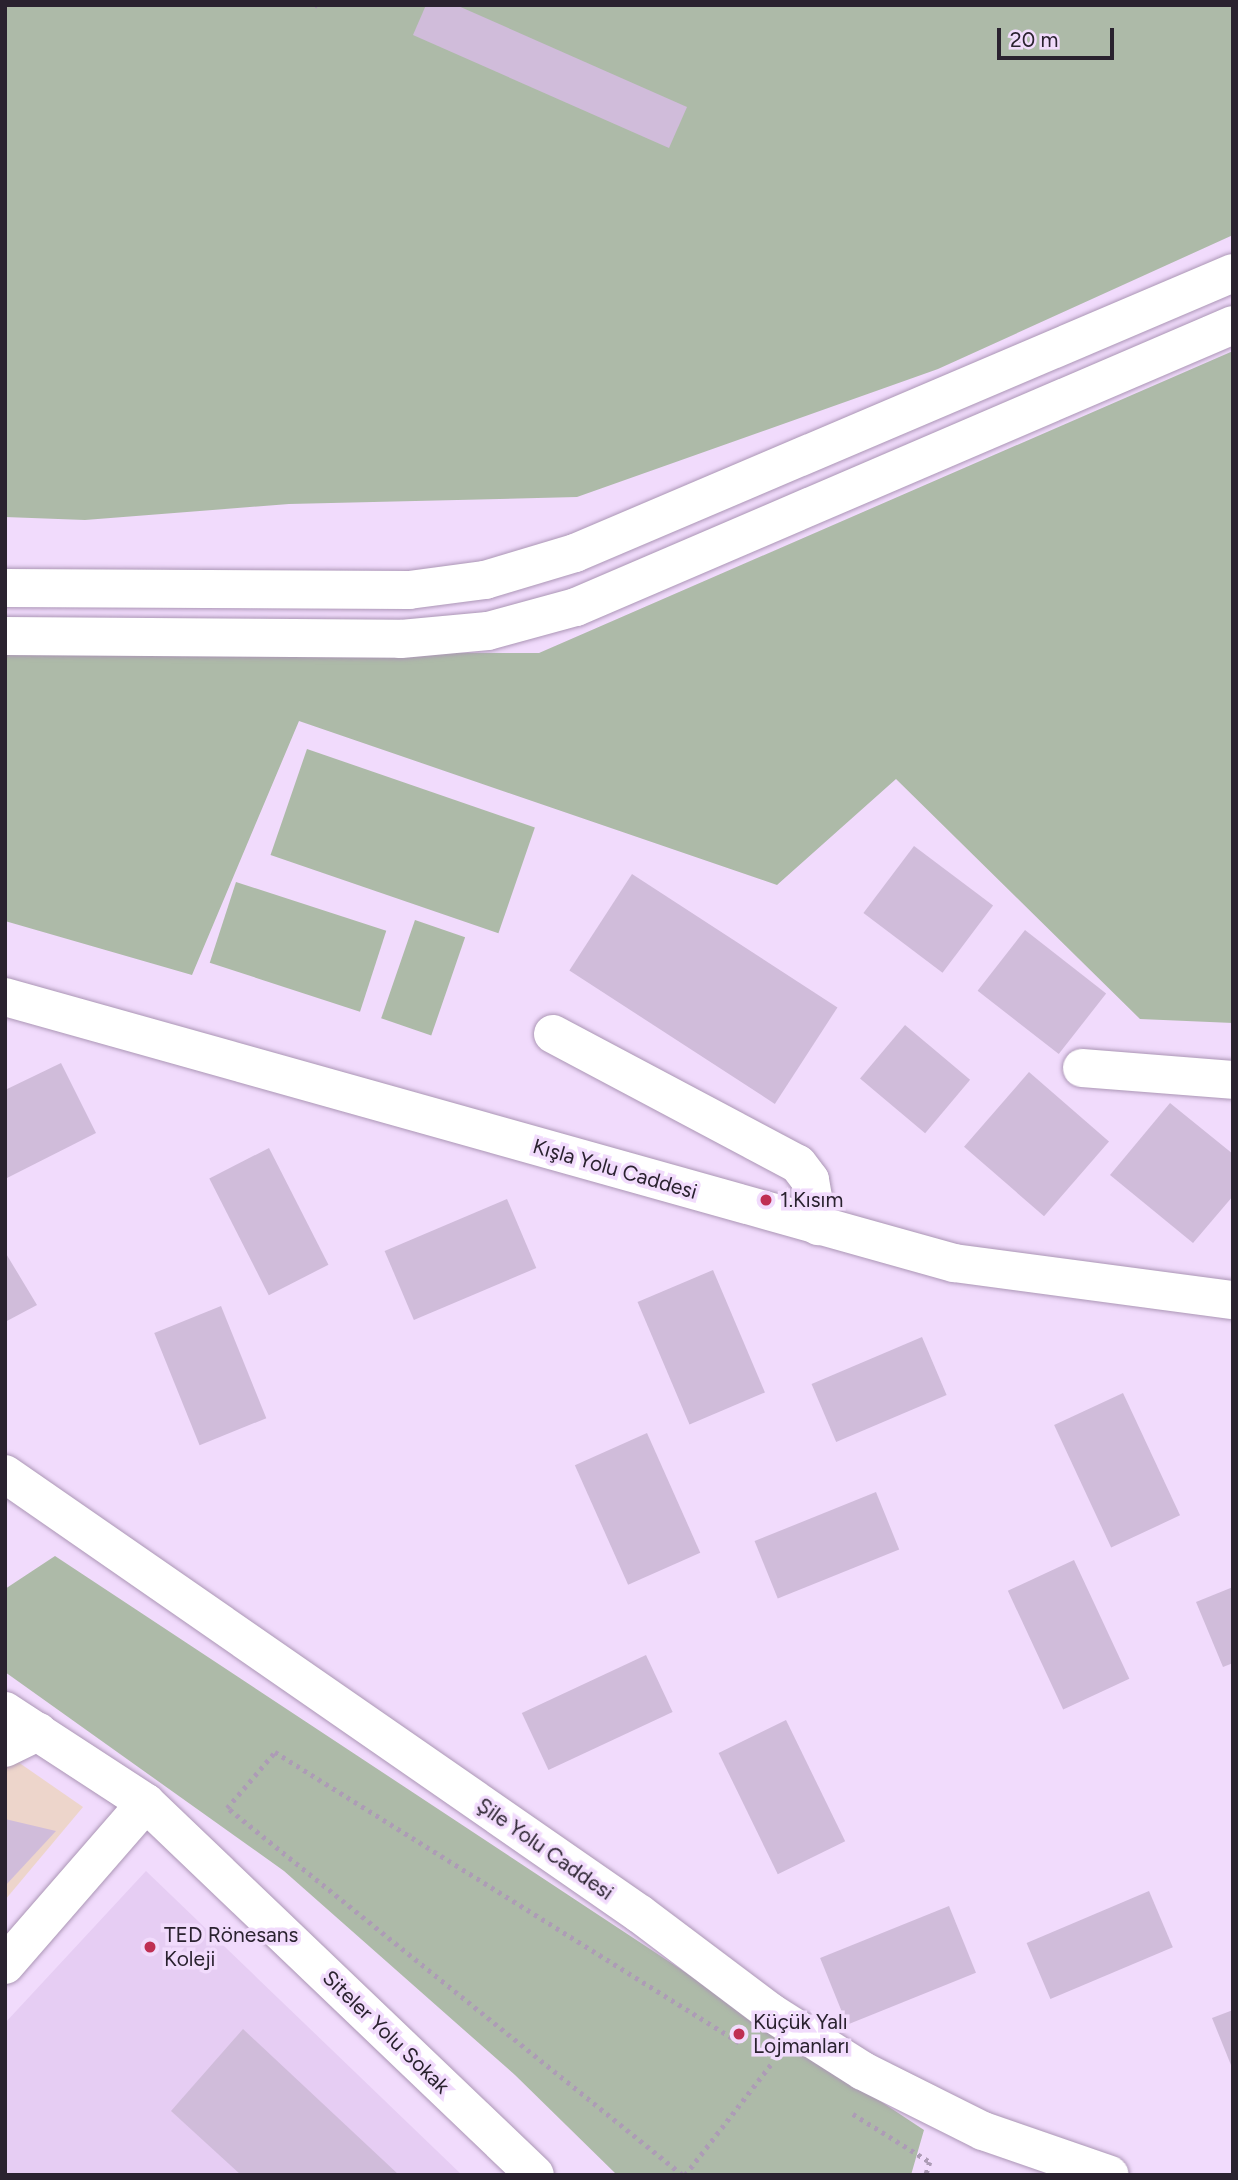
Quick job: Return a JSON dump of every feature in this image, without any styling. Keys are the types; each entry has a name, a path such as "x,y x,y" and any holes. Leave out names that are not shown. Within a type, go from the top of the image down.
{"street":[{"path":"5,588 268,589 437,586 485,580 575,553 1233,272"},
{"path":"5,636 268,638 446,635 576,607 1233,326"},
{"path":"437,586 446,635"},
{"path":"268,589 268,638"},
{"name":"Kışla Yolu Caddesi","path":"5,997 954,1263 1233,1300"},
{"path":"553,1034 799,1164 810,1181 818,1226"},
{"path":"1082,1068 1233,1080"},
{"name":"Şile Yolu Caddesi","path":"5,1474 782,2020 863,2071 983,2131 1110,2175"},
{"name":"Siteler Yolu Sokak","path":"5,1711 21,1740 146,1803 535,2175"},
{"path":"5,1965 146,1803"}],"path":[{"path":"748,2048 275,1752 227,1808 683,2175 772,2063"},
{"path":"760,2055 783,2070"},
{"path":"840,2105 930,2162 926,2175"}],"shaded area":[{"path":"5,1753 83,1807 5,1900"},
{"name":"TED Rönesans Koleji","path":"146,1871 462,2175 5,2175 5,2023"}],"green space":[{"path":"5,5 1233,5 1233,235 938,369 577,497 289,504 85,520 5,517"},
{"path":"1233,351 1233,1023 1140,1019 896,779 777,885 299,721 192,975 5,921 5,651 539,653"},
{"path":"307,749 535,827 498,933 271,855"},
{"path":"236,882 386,931 360,1012 210,963"},
{"path":"415,920 465,937 431,1036 381,1018"},
{"path":"55,1556 924,2130 911,2175 617,2175 515,2075 284,1871 5,1672 5,1589"}],"building":[{"path":"426,5 456,5 687,107 669,148 413,35"},
{"path":"914,846 993,906 943,973 863,913"},
{"path":"632,874 837,1007 775,1104 569,970"},
{"path":"1025,930 1106,993 1059,1054 978,991"},
{"path":"905,1025 970,1080 925,1133 860,1079"},
{"path":"61,1063 96,1133 5,1179 5,1090"},
{"path":"1029,1072 1109,1142 1044,1216 964,1147"},
{"path":"1170,1103 1233,1154 1233,1196 1193,1243 1110,1175"},
{"path":"269,1148 328,1265 269,1295 209,1178"},
{"path":"507,1199 536,1268 414,1320 385,1251"},
{"path":"5,1252 37,1305 5,1322"},
{"path":"713,1270 765,1392 689,1424 638,1302"},
{"path":"221,1306 266,1418 200,1445 154,1333"},
{"path":"922,1337 947,1395 836,1442 812,1384"},
{"path":"1123,1393 1180,1515 1111,1547 1054,1425"},
{"path":"647,1433 700,1553 628,1585 575,1465"},
{"path":"876,1492 899,1549 778,1599 755,1541"},
{"path":"1074,1560 1129,1679 1063,1710 1008,1591"},
{"path":"1233,1587 1233,1663 1223,1667 1196,1602"},
{"path":"646,1655 673,1712 548,1770 522,1713"},
{"path":"786,1720 845,1841 778,1874 719,1753"},
{"path":"5,1819 56,1831 5,1886"},
{"path":"1149,1891 1173,1947 1050,1999 1027,1943"},
{"path":"949,1906 976,1973 847,2025 820,1958"},
{"path":"1233,2010 1233,2070 1212,2018"},
{"path":"243,2029 399,2175 241,2175 171,2111"}],"place":[{"name":"1.Kısım","path":"766,1200"},
{"name":"TED Rönesans Koleji","path":"150,1947"},
{"name":"Küçük Yalı Lojmanları","path":"739,2034"}]}
